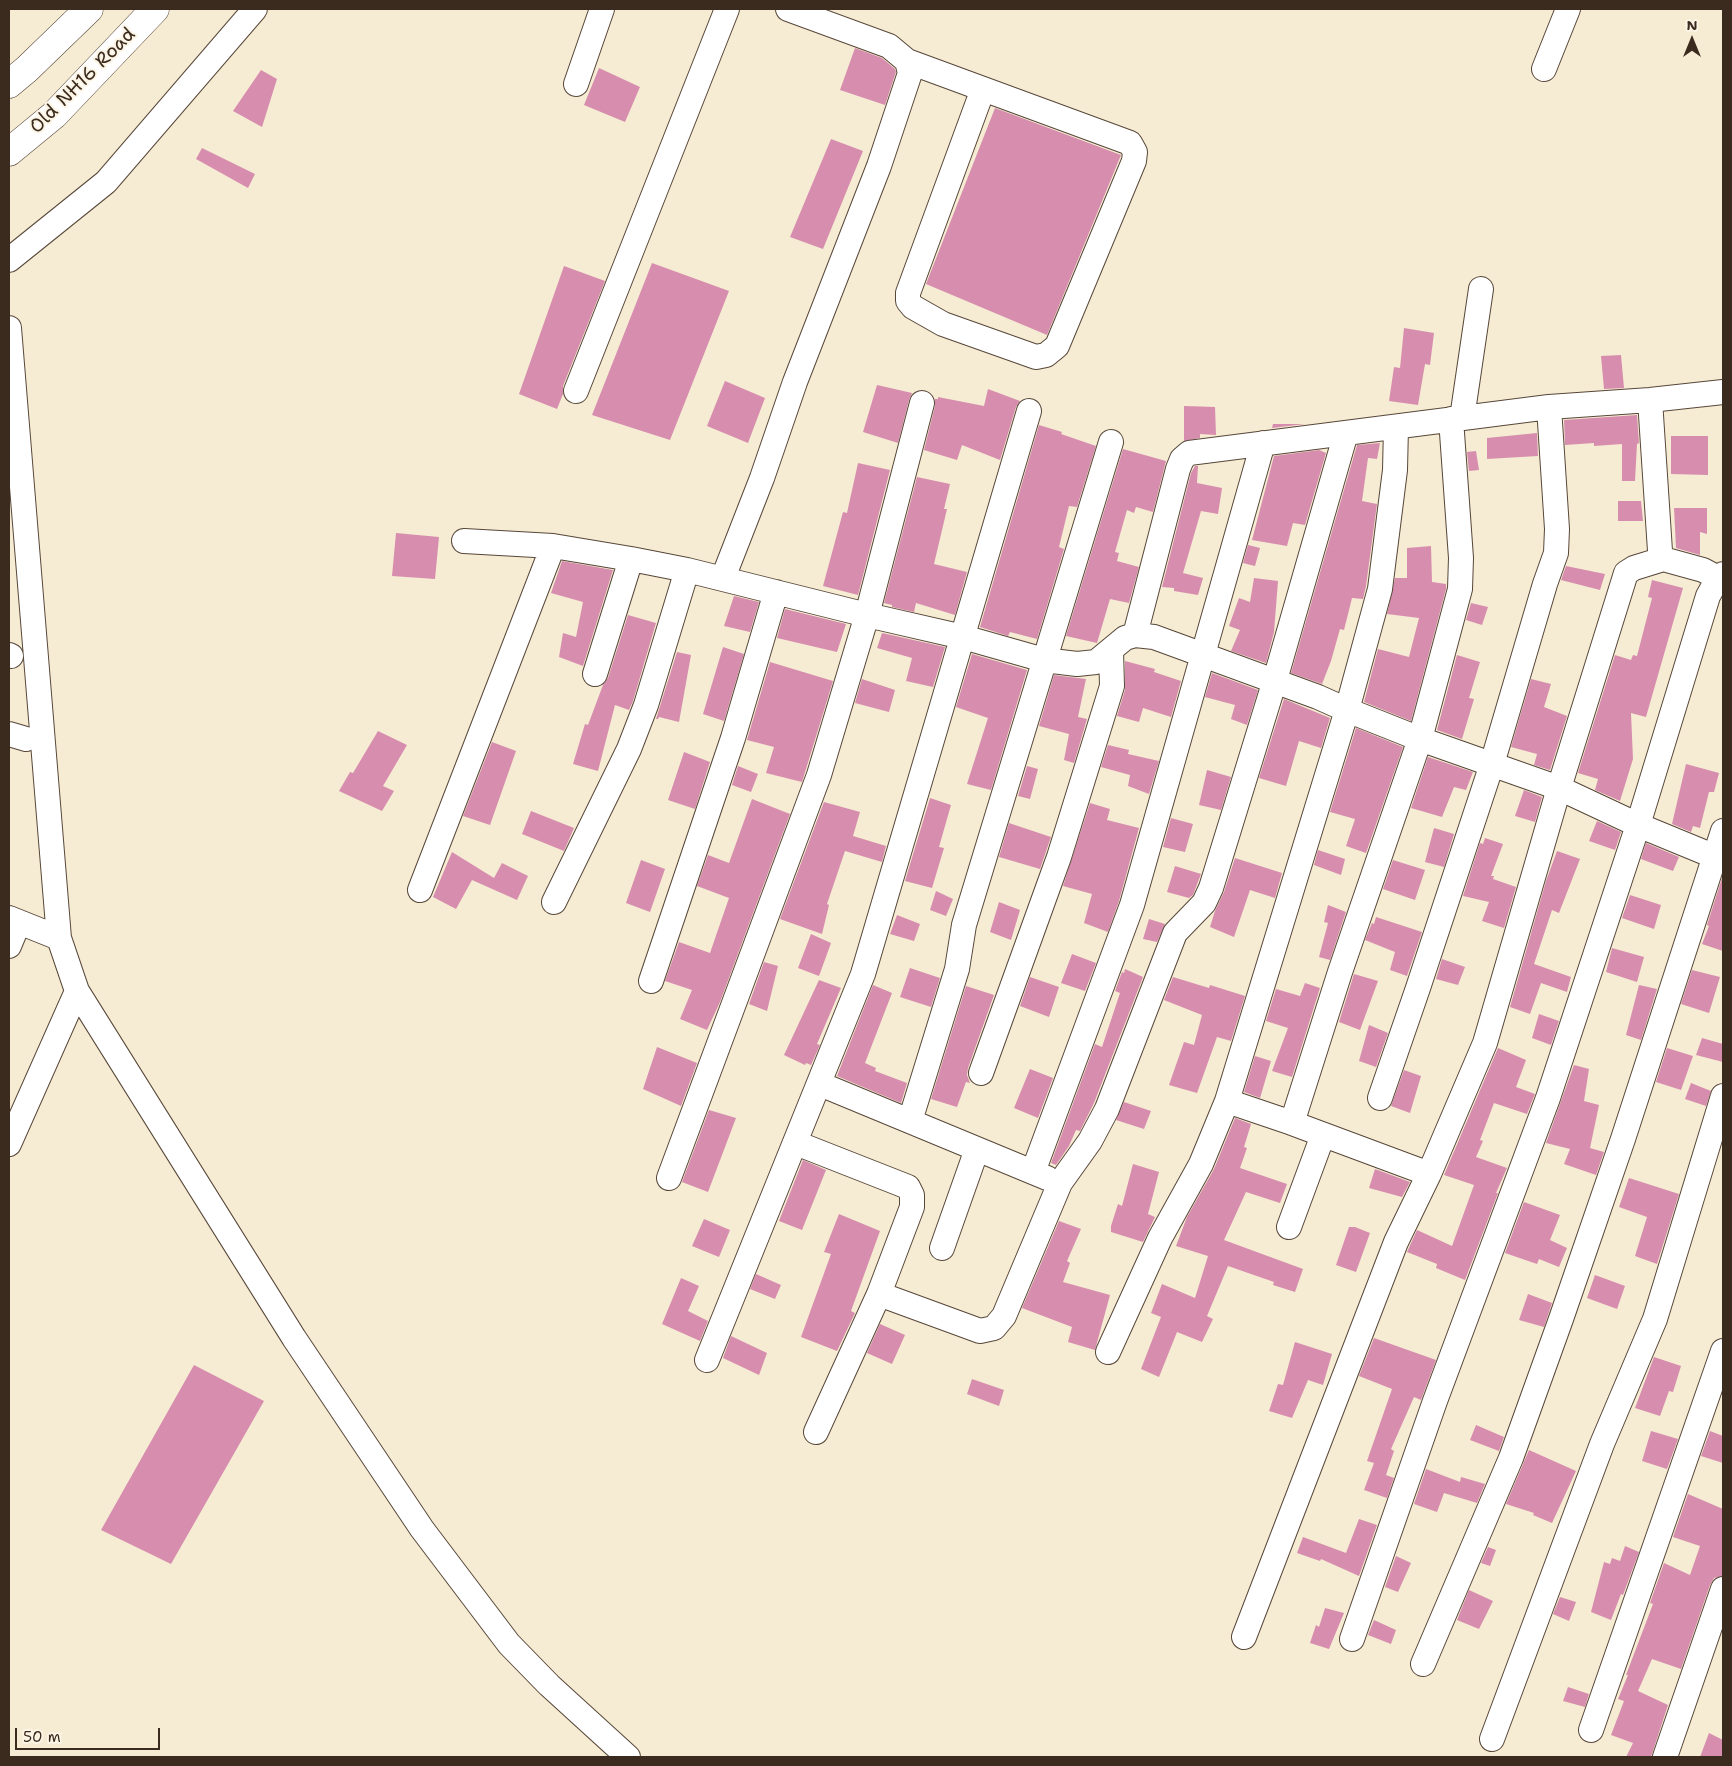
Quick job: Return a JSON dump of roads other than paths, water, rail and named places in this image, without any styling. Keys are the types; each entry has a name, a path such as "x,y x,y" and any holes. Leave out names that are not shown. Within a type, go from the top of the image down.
{"main road":[{"path":"9,84 89,9"},
{"name":"Old NH16 Road","path":"9,152 54,115 155,9"}],"street":[{"path":"9,260 106,182 255,9"},
{"path":"576,84 602,9"},
{"path":"576,392 728,9"},
{"path":"788,9 889,46 907,61 1130,143 1135,152 1134,161 1057,346 1046,355 1036,357 943,324 913,307 908,301 908,293 983,89"},
{"path":"1544,69 1568,9"},
{"path":"723,578 762,478 795,382 879,166 910,73 907,61"},
{"path":"1292,1123 1340,972 1420,739 1460,589 1461,558 1456,419 1481,289"},
{"path":"9,328 59,938 77,991 294,1338 422,1529 509,1644 549,1685 628,1757"},
{"path":"1135,635 1182,459 1189,453 1549,407 1650,400 1723,392"},
{"path":"1650,400 1660,551 1663,558"},
{"path":"669,1178 819,775 867,616 922,403"},
{"path":"1380,1098 1492,764 1545,584 1556,553 1557,529 1549,407"},
{"path":"707,1360 863,974 1029,411"},
{"path":"1108,1352 1160,1238 1201,1164 1227,1101 1347,710 1380,589 1395,470 1396,427"},
{"path":"879,1294 980,1331 994,1328 1004,1316 1060,1183 1090,1141 1107,1110 1175,933 1204,903 1211,888 1275,680 1346,433"},
{"path":"910,1121 957,969 964,925 1111,442"},
{"path":"1033,1172 1132,905 1263,443"},
{"path":"464,541 553,546 632,558 723,578 867,616 963,637 1044,660 1077,664 1096,662 1125,638 1135,635 1154,637 1275,680 1420,739 1559,788 1638,825 1719,859"},
{"path":"420,890 553,546"},
{"path":"595,674 632,558"},
{"path":"1244,1636 1396,1242 1429,1174 1485,1043 1559,788 1626,573 1634,568 1663,558 1721,576 1708,596 1638,825 1548,1098 1435,1401 1352,1639"},
{"path":"554,902 629,749 643,714 687,570"},
{"path":"651,981 733,738 776,592"},
{"path":"981,1073 1059,858 1086,772 1112,686 1111,650"},
{"path":"1423,1664 1511,1458 1555,1338 1719,859 1723,831"},
{"path":"9,946 14,920 59,938"},
{"path":"9,1144 77,991"},
{"path":"820,1084 1060,1183"},
{"path":"1492,1739 1602,1444 1655,1319 1723,1096"},
{"path":"1227,1101 1429,1174"},
{"path":"1289,1227 1324,1135"},
{"path":"796,1143 908,1187 912,1195 912,1207 879,1294 816,1432"},
{"path":"942,1248 976,1149"},
{"path":"1591,1730 1720,1375 1723,1351"},
{"path":"1664,1757 1723,1589"}]}
